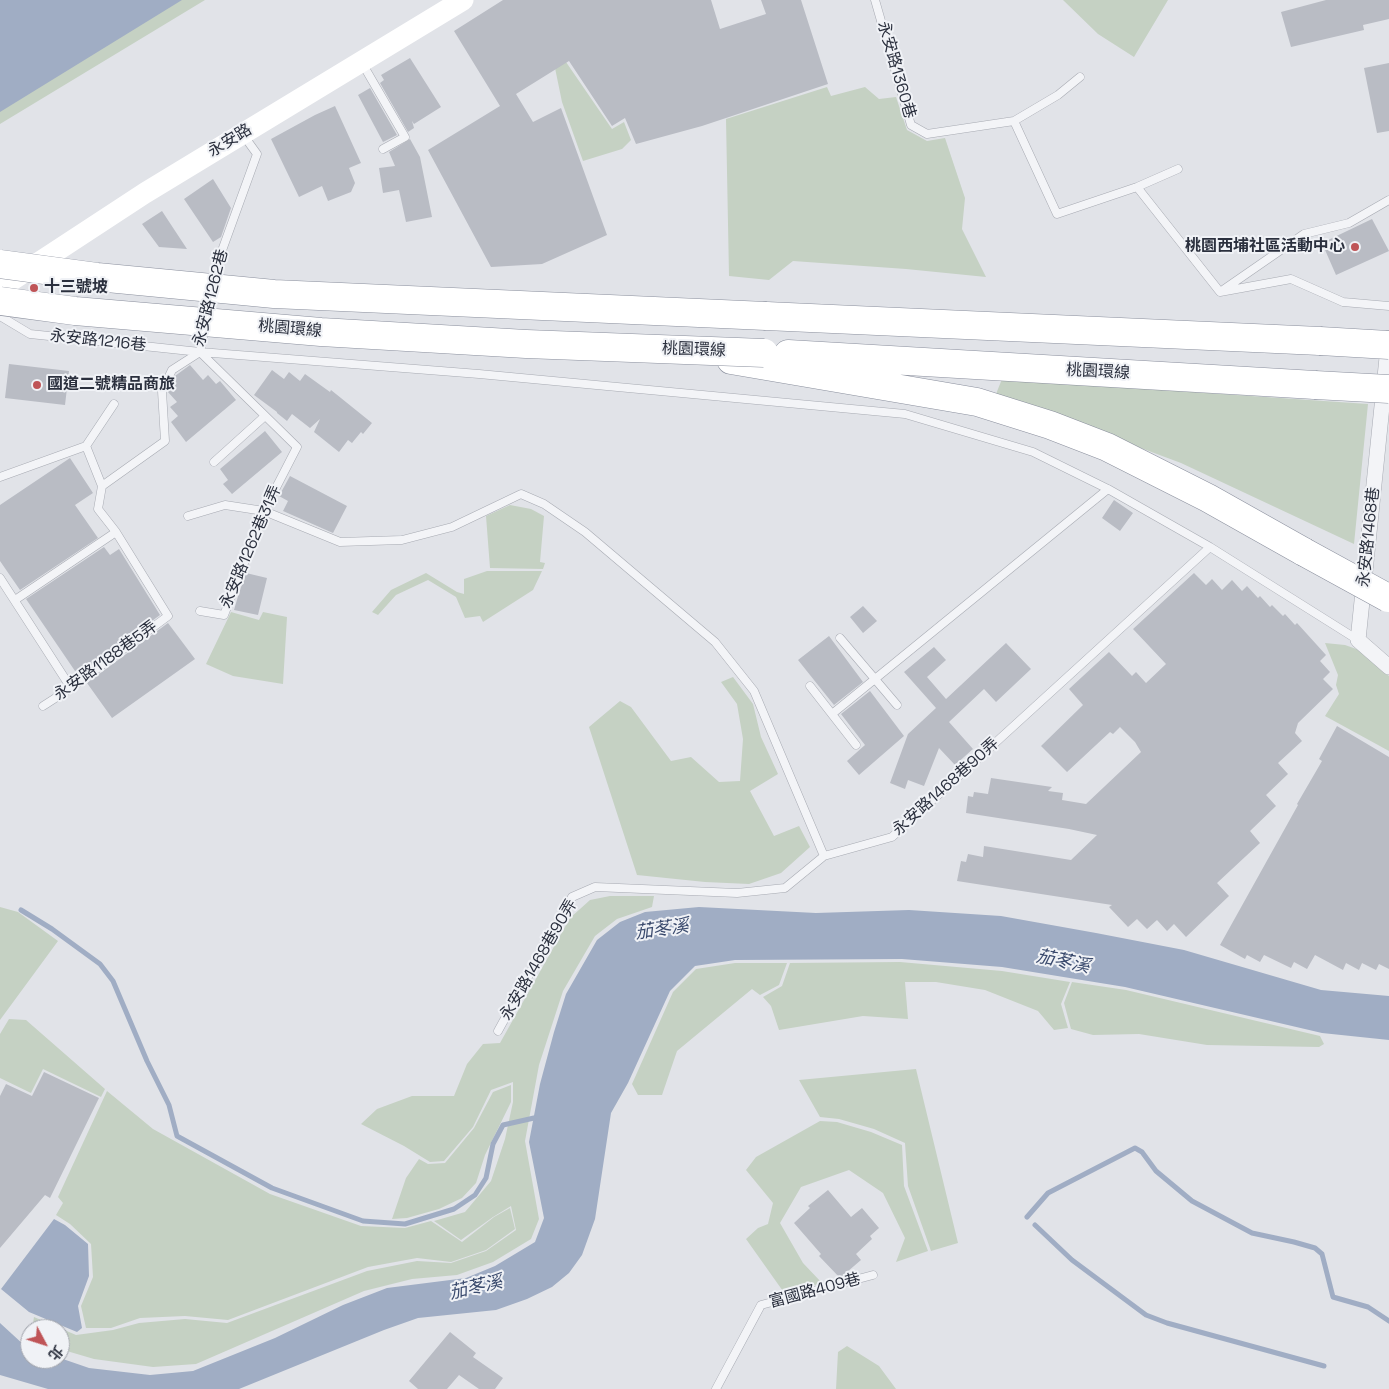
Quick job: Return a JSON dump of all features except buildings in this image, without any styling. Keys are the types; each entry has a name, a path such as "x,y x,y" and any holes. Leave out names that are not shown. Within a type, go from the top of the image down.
{"highway":[{"name":"桃園環線","path":"0,264 97,277 274,294 1389,344"},
{"name":"桃園環線","path":"0,301 75,311 321,332 672,350 763,359 1389,389"},
{"path":"763,359 977,402 1050,424 1107,447 1208,498 1389,598"}],"main road":[{"name":"永安路","path":"0,288 145,193 463,0"}],"street":[{"name":"永安路1468巷","path":"1358,640 1389,334"},
{"path":"1358,640 1389,667"}],"lane":[{"name":"永安路1360巷","path":"875,0 911,125 927,134 1014,121"},
{"path":"361,62 405,136 383,149"},
{"path":"1080,77 1058,95 1014,121 1057,214 1137,187 1178,169"},
{"name":"永安路1262巷","path":"102,486 165,441 162,391 172,370 200,352 220,256 257,154 242,133"},
{"path":"1137,187 1220,292"},
{"path":"1220,292 1304,234 1350,223 1389,200"},
{"path":"1220,292 1291,279 1343,302 1389,306"},
{"name":"永安路1216巷","path":"0,316 30,334 200,352 489,375 905,414 1034,452 1108,489 1210,547"},
{"name":"永安路1262巷31弄","path":"200,352 297,447 264,511 224,615 200,611"},
{"path":"0,477 86,446 114,404"},
{"path":"214,462 265,416"},
{"path":"15,600 116,532 98,509 102,486 86,446"},
{"path":"832,714 1108,489"},
{"path":"188,516 225,505 264,511 340,542 402,540 452,527 521,494 544,504 585,532 715,642 754,691 824,856"},
{"name":"永安路1188巷5弄","path":"43,706 71,688 168,616 116,532"},
{"path":"1210,547 1358,640"},
{"name":"永安路1468巷90弄","path":"498,1031 572,897 595,887 737,893 785,888 824,856 892,837 1210,547"},
{"path":"0,578 71,688"},
{"path":"840,638 897,705"},
{"path":"810,686 856,745"},
{"name":"富國路409巷","path":"716,1389 761,1306 873,1275"}],"green space":[{"path":"0,0 205,0 0,124"},
{"path":"1063,0 1168,0 1134,57 1098,34"},
{"path":"566,62 612,129 624,122 631,140 622,149 583,161 562,102 555,68"},
{"path":"827,87 831,96 865,87 879,99 896,97 907,130 927,141 945,138 965,198 962,229 986,277 793,261 769,280 729,276 726,119"},
{"path":"1002,379 1368,404 1354,544 1181,463 996,394"},
{"path":"510,505 531,509 544,516 540,562 545,563 543,569 490,568 486,516"},
{"path":"487,571 542,571 533,590 483,622 480,616 465,618 456,597 428,580 396,595 378,615 372,612 391,590 426,573 457,592 464,594 464,579"},
{"path":"231,612 259,620 263,612 287,617 283,684 233,676 206,664"},
{"path":"1325,643 1345,645 1362,651 1389,676 1389,751 1325,716 1339,694 1336,685 1338,675"},
{"path":"733,677 753,704 761,737 778,774 750,791 774,836 799,826 810,847 781,873 749,884 705,882 637,875 589,727 620,701 631,707 671,761 691,757 719,782 740,781 743,739 737,704 721,682"},
{"path":"610,896 654,896 652,907 617,919 595,936 563,991 539,1065 525,1141 539,1219 531,1239 493,1262 457,1275 412,1279 364,1291 196,1364 153,1367 94,1359 70,1352 70,1332 76,1335 113,1330 139,1323 185,1319 227,1323 367,1271 417,1261 451,1263 486,1251 516,1230 511,1206 461,1240 434,1221 465,1212 491,1181 505,1139 513,1102 513,1082 491,1090 473,1127 444,1161 430,1162 361,1124 377,1109 412,1096 454,1096 467,1064 483,1044 500,1043 570,918 590,900"},
{"path":"0,907 18,912 58,941 0,1020"},
{"path":"900,962 1002,971 1070,982 1061,1004 1068,1028 1054,1030 1038,1011 985,990 936,982 905,982 908,1019 863,1016 779,1030 771,1006 763,997 782,986 790,963"},
{"path":"735,963 787,963 779,985 760,995 752,989 677,1051 662,1095 638,1095 632,1084 673,992 696,969"},
{"path":"1072,982 1126,990 1320,1036 1324,1044 1319,1047 1207,1045 1139,1034 1093,1035 1071,1029 1064,1003"},
{"path":"9,1019 26,1020 105,1089 101,1097 43,1069 31,1093 0,1078 0,1034"},
{"path":"916,1069 958,1243 931,1251 908,1186 905,1143 874,1129 839,1119 820,1117 799,1080"},
{"path":"511,1085 511,1102 485,1155 476,1183 462,1198 439,1209 407,1218 392,1219 406,1178 419,1159 428,1164 445,1163 474,1128 493,1092"},
{"path":"107,1091 153,1129 270,1194 361,1226 405,1228 431,1221 462,1242 494,1217 510,1208 515,1229 486,1250 451,1262 417,1258 368,1267 228,1320 185,1316 140,1318 111,1328 86,1328 81,1306 93,1277 91,1244 70,1224 56,1215 63,1203 58,1197"},
{"path":"820,1121 837,1122 871,1132 902,1145 904,1186 928,1251 896,1262 905,1238 883,1193 849,1170 801,1187 780,1223 803,1263 822,1283 785,1294 746,1239 758,1228 768,1224 773,1203 746,1170 756,1157"},
{"path":"847,1346 879,1366 896,1389 836,1389 838,1352"}],"water":[{"path":"0,0 182,0 0,112"},
{"name":"茄苳溪","path":"699,907 816,913 909,910 1001,916 1184,950 1321,990 1389,996 1389,1040 1322,1033 1125,987 1002,967 902,959 735,960 695,966 670,991 628,1083 611,1113 595,1219 582,1255 569,1273 552,1287 527,1299 496,1310 418,1318 239,1389 48,1389 0,1375 0,1323 20,1341 20,1369 70,1369 70,1361 89,1368 150,1375 193,1371 275,1338 343,1305 387,1288 466,1278 495,1266 535,1242 544,1218 529,1142 540,1084 566,994 597,940 620,922 645,912"},
{"path":"54,1219 65,1225 88,1244 89,1276 78,1306 82,1328 77,1332 70,1329 70,1319 46,1319 29,1312 1,1289"}],"waterway":[{"path":"21,910 52,929 100,964 113,981 147,1061 169,1105 177,1136 272,1188 363,1221 405,1224 454,1209 475,1195 486,1178 493,1144 503,1125 534,1118"},
{"path":"1027,1217 1048,1193 1135,1148 1142,1152 1156,1171 1192,1201 1252,1233 1315,1248 1322,1254 1333,1297 1368,1307 1389,1321"},
{"path":"1035,1225 1072,1260 1146,1315 1167,1323 1324,1366"}],"place":[{"name":"桃園西埔社區活動中心","path":"1355,247"},
{"name":"十三號坡","path":"34,288"},
{"name":"國道二號精品商旅","path":"37,385"}]}
